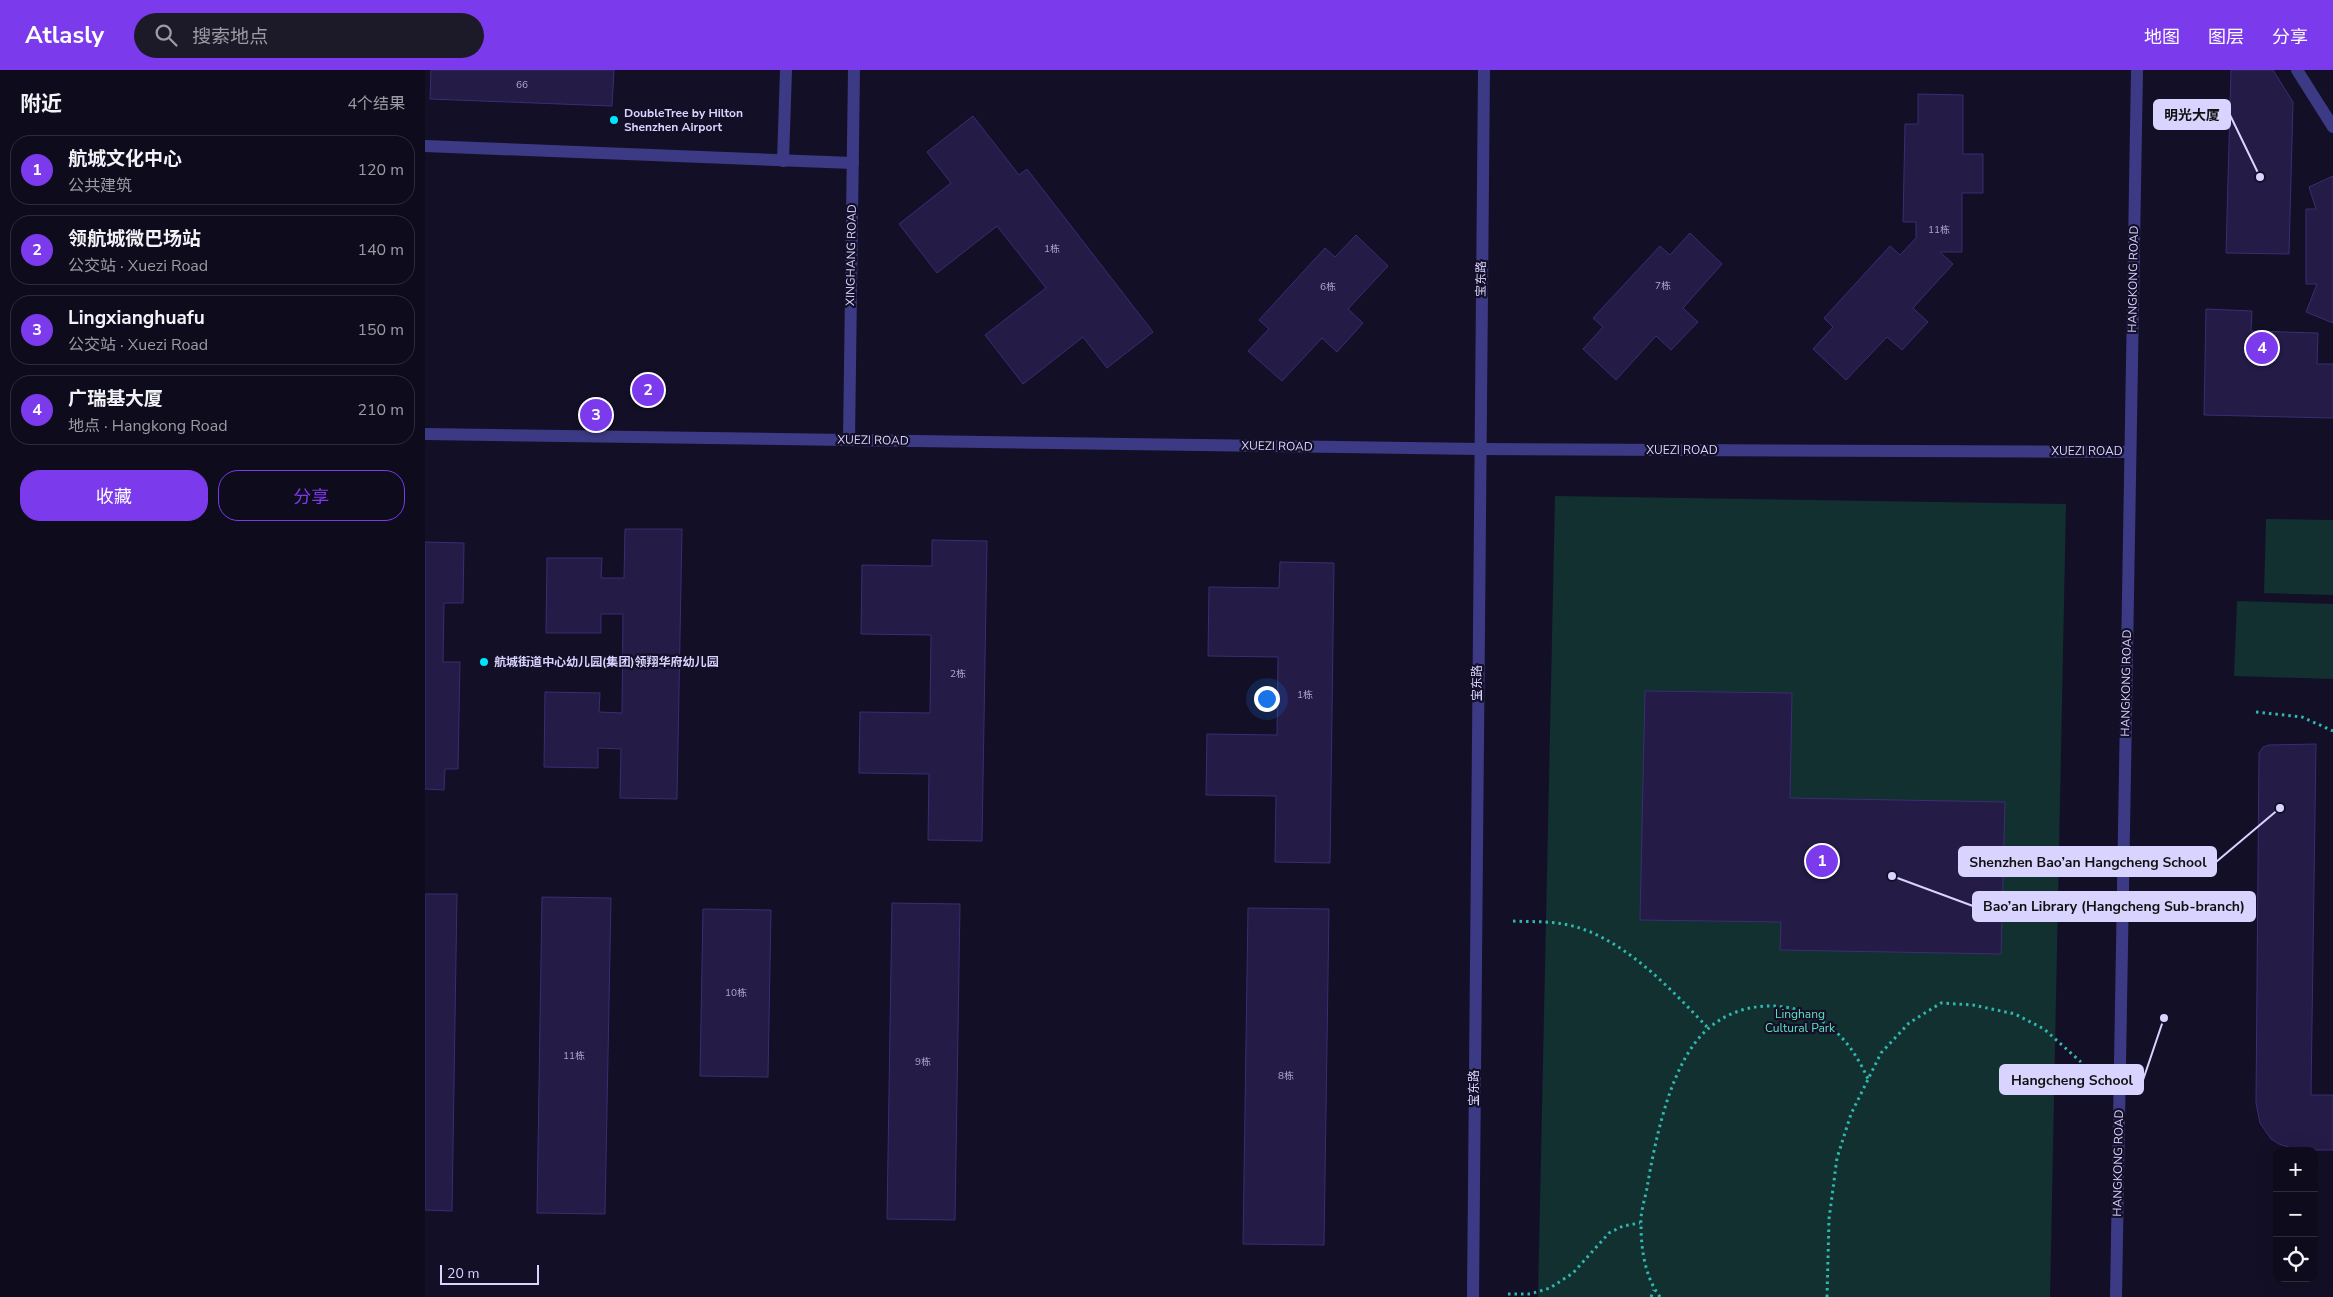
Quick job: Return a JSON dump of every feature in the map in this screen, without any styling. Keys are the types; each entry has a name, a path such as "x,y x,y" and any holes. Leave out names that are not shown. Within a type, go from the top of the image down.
{"street":[{"path":"783,161 786,70"},
{"name":"XINGHANG ROAD","path":"849,440 854,70"},
{"name":"宝东路","path":"1473,1297 1479,449 1484,70"},
{"name":"HANGKONG ROAD","path":"2116,1297 2137,70"},
{"path":"2297,70 2333,127"},
{"path":"425,146 853,163"},
{"name":"XUEZI ROAD","path":"425,434 1479,449 2130,452"}],"path":[{"path":"2256,712 2302,717 2333,731"},
{"path":"1513,921 1565,924 1592,934 1616,946 1635,957 1669,987 1708,1028"},
{"path":"1827,1297 1829,1219 1837,1158 1851,1114 1881,1053 1909,1023 1941,1003 1973,1005 2015,1014 2044,1029 2081,1062"},
{"path":"1660,1297 1655,1290 1645,1265 1641,1223 1653,1152 1668,1096 1689,1053 1708,1028 1729,1014 1754,1007 1782,1006 1814,1015 1847,1041 1868,1079"},
{"path":"1508,1294 1530,1294 1550,1288 1573,1273 1609,1233 1623,1226 1641,1223"},
{"path":"1651,1297 1655,1290"}],"green space":[{"name":"Linghang Cultural Park","path":"1555,496 2066,504 2050,1297 1538,1297"},
{"path":"2266,519 2333,520 2333,595 2264,593"},
{"path":"2237,601 2333,604 2333,679 2234,676"}],"building":[{"path":"431,70 614,70 612,106 430,99"},
{"path":"2231,70 2273,70 2293,102 2289,254 2226,253"},
{"path":"1918,94 1963,95 1963,154 1983,154 1983,193 1962,193 1962,252 1940,252 1953,264 1913,308 1928,322 1902,350 1887,337 1846,380 1813,349 1833,327 1824,318 1890,246 1900,255 1916,238 1916,222 1903,222 1905,124 1918,124"},
{"path":"973,116 1019,175 1027,169 1153,332 1107,368 1083,337 1023,384 985,335 1046,288 997,226 937,273 899,224 951,183 927,152"},
{"path":"2333,176 2333,323 2306,312 2317,284 2306,284 2306,209 2316,209 2309,187"},
{"path":"1690,233 1722,264 1683,308 1698,322 1671,350 1656,336 1616,380 1583,349 1603,327 1593,318 1660,246 1670,255"},
{"path":"1356,235 1388,266 1348,309 1363,323 1337,352 1322,338 1282,381 1248,351 1269,329 1259,320 1325,248 1335,257"},
{"path":"2206,309 2252,311 2251,331 2318,333 2317,364 2333,364 2333,418 2204,415"},
{"path":"625,529 682,529 677,799 620,798 621,749 598,748 598,768 544,767 545,692 600,693 599,712 622,713 623,614 601,614 601,633 546,633 547,558 602,558 601,578 624,578"},
{"path":"932,540 987,541 982,841 928,840 929,774 859,773 860,712 930,713 931,635 861,634 862,565 932,566"},
{"path":"425,542 464,543 463,603 444,603 443,662 460,662 458,769 445,769 444,790 425,789"},
{"path":"1280,562 1334,563 1330,863 1275,862 1276,796 1206,795 1207,734 1277,735 1278,657 1208,656 1209,587 1279,588"},
{"path":"1645,691 1792,693 1790,798 2005,802 2001,954 1780,950 1781,922 1640,920"},
{"path":"2316,744 2311,1095 2333,1095 2333,1150 2318,1150 2318,1147 2288,1147 2279,1144 2271,1139 2260,1123 2256,1103 2259,753 2263,747 2269,745"},
{"path":"425,894 457,894 452,1211 425,1210"},
{"path":"542,897 611,898 605,1214 537,1213"},
{"path":"892,903 960,904 955,1220 887,1219"},
{"path":"1248,908 1329,909 1324,1245 1243,1244"},
{"path":"703,909 771,910 768,1077 700,1076"}],"place":[{"name":"DoubleTree by Hilton Shenzhen Airport","path":"614,120"},
{"name":"明光大厦","path":"2260,177"},
{"name":"广瑞基大厦","path":"2262,348"},
{"name":"领航城微巴场站","path":"648,390"},
{"name":"Lingxianghuafu","path":"596,415"},
{"name":"航城街道中心幼儿园(集团)领翔华府幼儿园","path":"484,662"},
{"name":"Shenzhen Bao’an Hangcheng School","path":"2280,808"},
{"name":"航城文化中心","path":"1822,861"},
{"name":"Bao’an Library (Hangcheng Sub-branch)","path":"1892,876"},
{"name":"Hangcheng School","path":"2164,1018"}]}
